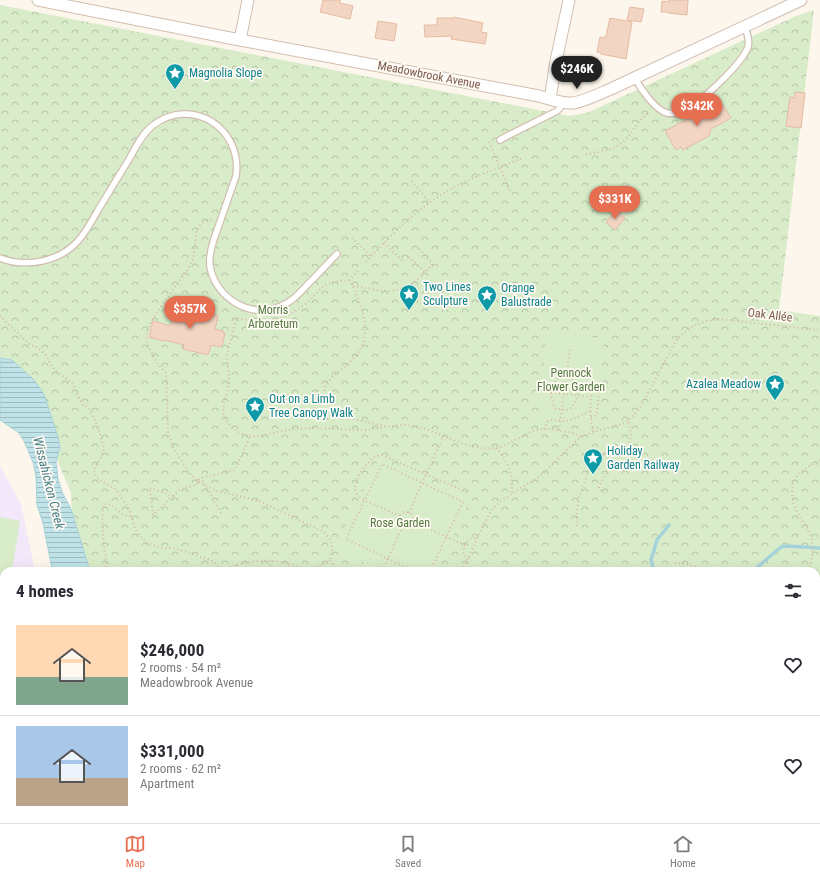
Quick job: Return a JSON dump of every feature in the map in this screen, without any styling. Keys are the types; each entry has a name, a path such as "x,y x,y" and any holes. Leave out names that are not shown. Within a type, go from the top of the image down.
{"street":[{"name":"Meadowbrook Avenue","path":"38,0 573,103 635,78 801,0"},
{"path":"240,40 248,0"},
{"path":"550,98 569,0"}],"lane":[{"path":"635,78 641,90 658,108 666,113 675,114 684,111 696,103 715,86 739,61 748,47 749,40 745,27"},
{"path":"500,140 557,111 564,102"},
{"path":"0,258 22,263 39,262 54,257 71,247 78,241 89,226 148,129 169,116 178,114 194,115 218,125 233,146 237,160 236,176 211,248 210,265 212,272 218,286 228,298 234,303 250,310 270,310 282,306 290,302 336,254"}],"path":[{"path":"586,154 613,148 620,144 643,116 658,108"},
{"path":"489,142 510,191"},
{"path":"366,262 411,217 429,203 462,183 523,158"},
{"path":"412,181 429,203"},
{"path":"220,222 212,220 206,221 197,229 193,259 188,269 149,326 146,335 147,344 157,363 166,373 168,432 173,447 188,471 202,484 217,491 268,504 327,534 332,545 330,560 321,566 316,567"},
{"path":"352,238 372,256"},
{"path":"384,243 403,261"},
{"path":"353,286 395,291 409,286 430,268 432,263 418,248"},
{"path":"409,257 425,272"},
{"path":"358,271 349,280 353,286 366,324 364,339 359,352 354,359 327,383 324,395 329,403 339,412 360,420 386,426"},
{"path":"0,316 30,345 36,347 46,355 55,370 74,385 80,400 89,409 95,420 104,448 102,456 94,469 94,473 99,480 114,488 118,492 128,506 138,533 146,542 162,548 172,548 200,556 215,563 218,567"},
{"name":"Oak Allée","path":"628,421 638,412 678,338 702,322 719,319 820,330"},
{"path":"233,333 227,357 229,383 224,406 224,414 227,423 241,434 259,436 302,428 362,430 403,425 417,426 471,446 484,448 496,448 506,445 536,430 544,429 559,430 576,434 581,437"},
{"path":"559,430 570,348"},
{"path":"560,377 566,378 572,379 577,388 576,401 569,410 556,409 551,397 553,384 560,377"},
{"path":"591,418 597,413 598,384 593,386 590,397 590,411 591,418 593,432"},
{"path":"551,392 590,397"},
{"path":"544,429 548,421 569,421 590,411"},
{"path":"464,567 491,511 501,501 543,474 581,437 628,421 631,439 628,443 621,449 600,457 589,466 578,499 576,518 577,526"},
{"path":"173,496 150,488 153,515 180,490 196,484 201,478 235,470 250,436"},
{"path":"409,513 444,436"},
{"path":"496,448 508,463 512,479 512,493"},
{"path":"605,494 599,487 610,465 610,461 606,454"},
{"path":"400,516 364,500 356,494 355,483 362,471 376,456 382,455 469,493"},
{"path":"809,567 812,559 812,541 807,528 795,508 792,501 792,495 795,480 799,474 820,460"},
{"path":"406,567 346,539 382,464 463,502 432,567"},
{"path":"199,480 203,481 221,513"},
{"path":"107,567 102,516 104,505 108,503 120,513 126,516 131,516"},
{"path":"403,526 399,522 400,516 404,513 409,513"},
{"path":"409,513 413,517 413,522"},
{"path":"413,522 465,545"},
{"path":"403,526 408,526 413,522"},
{"path":"384,567 403,526"},
{"path":"469,558 463,553 465,545 474,537 478,539"},
{"path":"330,560 334,567"},
{"path":"231,567 248,562 272,561 290,564 297,567"},
{"path":"270,567 272,561"},
{"path":"675,563 698,567"}],"shaded area":[{"path":"0,466 21,504 34,567 0,567"}],"green space":[{"name":"Morris Arboretum","path":"0,5 569,116 594,110 796,16 814,10 779,310 820,316 820,567 74,567 71,493 43,426 0,393"},
{"name":"Pennock Flower Garden","path":"546,334 604,338 597,427 539,422"},
{"name":"Rose Garden","path":"379,459 470,500 439,567 376,567 343,553 340,536"},
{"path":"0,517 20,521 13,567 0,567"}],"water":[{"name":"Wissahickon Creek","path":"0,358 12,360 34,380 44,394 60,447 56,462 58,479 62,492 71,509 89,567 52,567 43,523 37,505 36,476 33,462 19,433 0,420"}],"building":[{"path":"323,0 340,0 340,3 353,6 350,19 320,12"},
{"path":"669,0 688,0 687,15 661,12 662,1 669,2"},
{"path":"630,7 644,9 641,22 627,20"},
{"path":"454,17 483,23 481,32 487,33 485,44 451,39 452,36 425,37 424,25 437,25 437,18"},
{"path":"610,18 632,22 626,59 597,52 600,37 604,38 606,36"},
{"path":"378,21 397,24 394,41 375,38"},
{"path":"795,92 805,93 801,128 786,126 790,97 795,98"},
{"path":"714,105 716,108 723,105 731,118 711,129 709,136 683,150 681,147 676,150 665,131"},
{"path":"616,211 625,218 615,230 606,222"},
{"path":"176,303 209,311 209,313 218,316 215,329 225,333 222,346 219,347 211,345 208,355 183,349 184,345 149,337 153,321 170,326"}],"waterway":[{"path":"653,567 651,560 657,540 669,525"},
{"path":"758,567 781,547 820,548"}],"place":[{"name":"Magnolia Slope","path":"175,90"},
{"name":"Two Lines Sculpture","path":"409,311"},
{"name":"Orange Balustrade","path":"487,312"},
{"name":"Azalea Meadow","path":"775,401"},
{"name":"Out on a Limb Tree Canopy Walk","path":"255,423"},
{"name":"Holiday Garden Railway","path":"593,475"}]}
